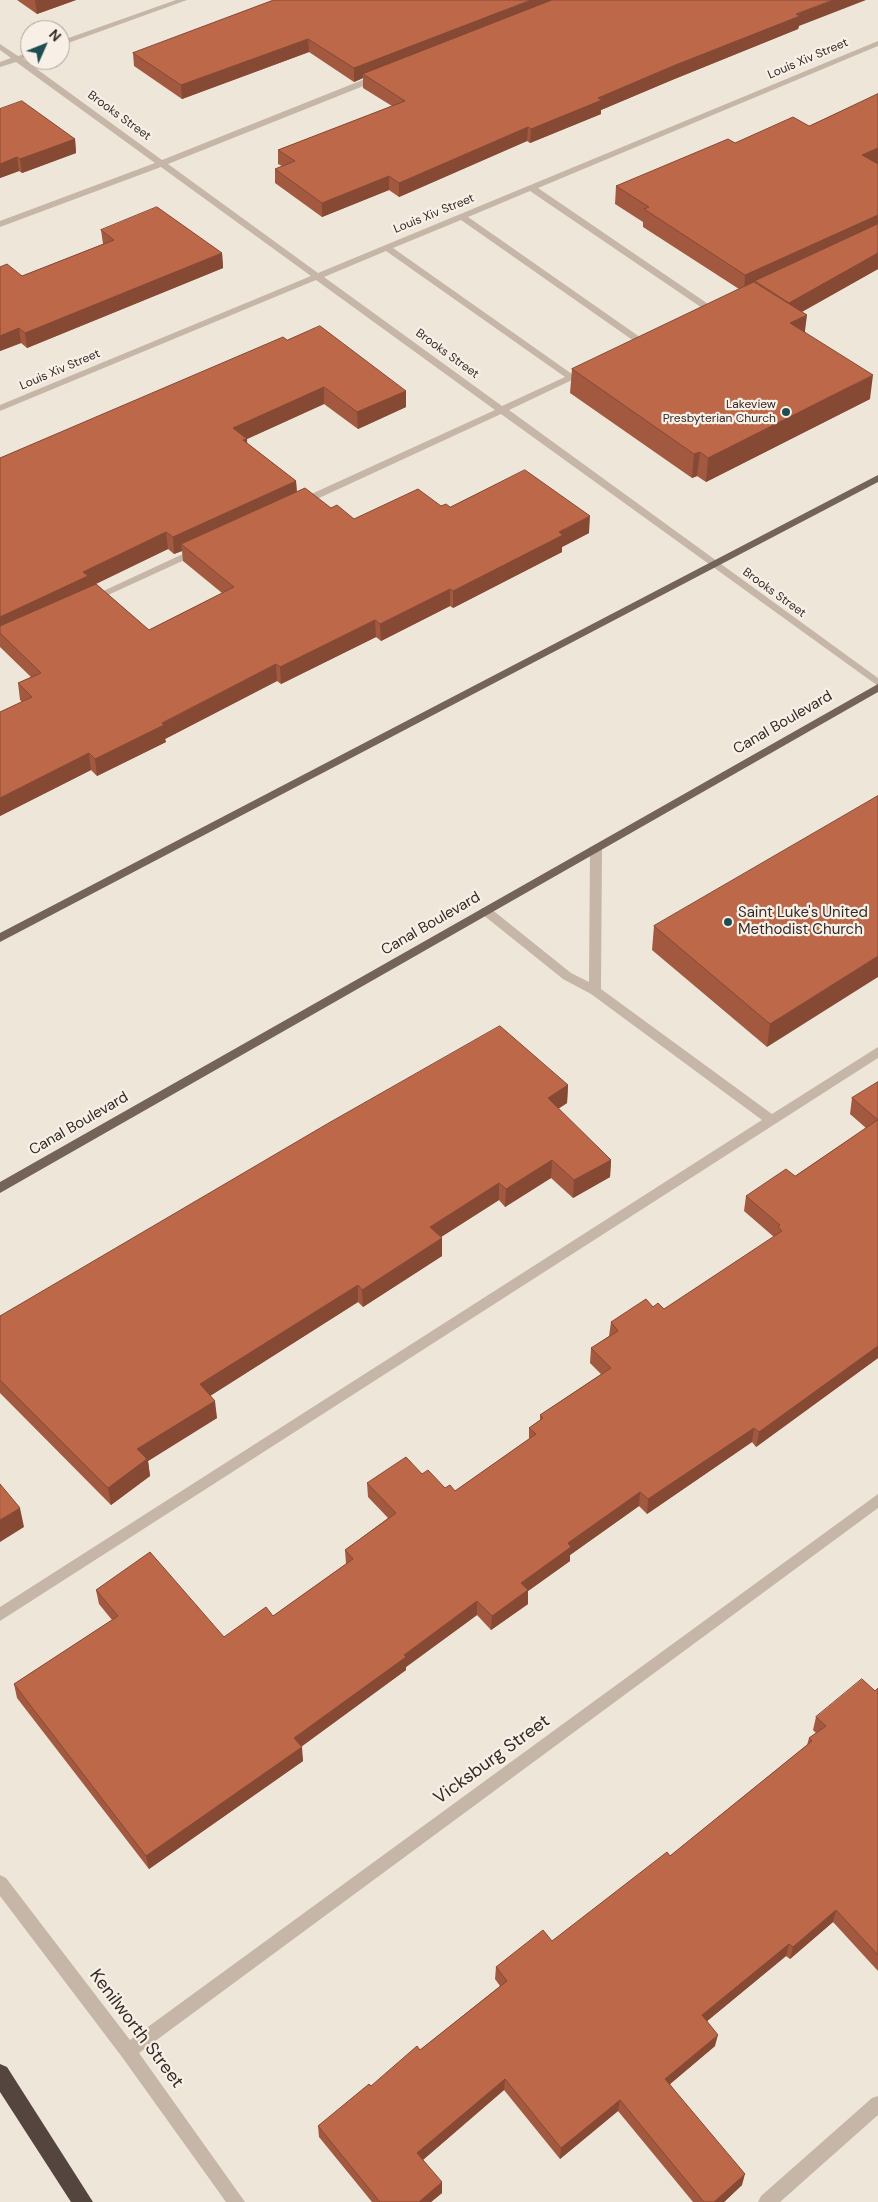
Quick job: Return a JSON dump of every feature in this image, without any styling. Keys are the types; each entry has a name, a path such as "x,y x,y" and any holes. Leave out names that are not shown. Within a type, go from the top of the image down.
{"highway":[{"path":"0,2074 83,2202"}],"main road":[{"path":"0,938 878,478"},
{"name":"Canal Boulevard","path":"0,1188 878,688"}],"street":[{"path":"70,40 183,0"},
{"name":"Louis Xiv Street","path":"0,408 878,43"},
{"name":"Brooks Street","path":"0,46 878,683"},
{"path":"0,65 18,59"},
{"path":"0,224 162,163 388,73"},
{"path":"530,187 714,312"},
{"path":"461,216 644,344"},
{"path":"386,247 572,378"},
{"path":"294,506 599,365"},
{"path":"85,602 212,544"},
{"path":"595,991 596,848"},
{"path":"486,911 567,976 595,991 771,1120"},
{"path":"0,1615 878,1052"},
{"name":"Vicksburg Street","path":"128,2051 878,1500"},
{"name":"Kenilworth Street","path":"0,1883 128,2051 236,2202"},
{"path":"767,2202 878,2104"}],"building":[{"path":"274,0 531,0 354,68 308,39 181,85 133,53"},
{"path":"552,0 833,0 796,14 800,16 598,98 602,100 531,129 528,127 399,183 389,176 322,203 275,169 295,161 278,150 405,101 363,74"},
{"path":"878,94 878,148 862,155 878,164 878,215 745,275 644,209 649,207 616,186 728,139 735,143 793,117 809,126"},
{"path":"22,101 75,139 20,159 17,157 0,164 0,109"},
{"path":"157,207 222,253 25,333 19,328 0,336 0,267 7,264 22,276 114,240 101,230"},
{"path":"878,224 878,253 789,303 755,281"},
{"path":"754,282 807,315 790,323 873,375 708,458 700,452 694,454 572,369"},
{"path":"320,326 406,391 357,412 324,387 233,428 247,439 243,440 296,481 173,537 166,532 83,572 88,576 0,617 0,458 283,337 287,340"},
{"path":"525,470 590,516 559,532 563,535 453,591 450,589 380,624 375,620 280,667 276,664 162,723 164,725 95,759 89,753 0,798 0,712 32,697 18,683 41,673 0,633 0,626 96,584 149,630 234,587 181,544 305,488 331,508 337,505 354,519 418,489 441,506 446,504 450,507"},
{"path":"878,796 878,956 770,1024 654,926"},
{"path":"500,1026 568,1085 548,1098 611,1160 574,1180 552,1160 506,1189 499,1183 430,1227 442,1238 362,1290 358,1285 200,1384 215,1401 137,1449 147,1459 108,1488 0,1380 0,1316 327,1124"},
{"path":"878,1082 878,1120 852,1098"},
{"path":"878,1120 878,1346 759,1432 754,1428 648,1499 640,1492 568,1543 571,1547 521,1583 528,1590 492,1616 477,1601 404,1655 406,1657 294,1738 302,1747 146,1856 14,1684 118,1616 96,1590 150,1552 224,1637 266,1607 273,1616 353,1559 345,1550 396,1513 367,1483 406,1457 422,1474 428,1470 445,1488 450,1485 455,1491 536,1434 529,1428 543,1418 540,1415 611,1368 591,1348 618,1331 611,1322 646,1299 653,1307 658,1303 664,1309 782,1231 778,1227 780,1225 746,1196 786,1169 795,1176"},
{"path":"0,1484 20,1508 0,1520"},
{"path":"862,1679 875,1691 878,1688 878,1955 836,1910 793,1947 789,1944 702,2015 718,2035 665,2079 745,2174 714,2202 704,2202 620,2100 561,2148 505,2079 417,2153 442,2182 419,2202 380,2202 318,2126 369,2084 371,2086 417,2046 420,2050 507,1981 496,1967 543,1930 552,1941 667,1852 670,1856 812,1741 809,1738 826,1726 816,1717"}],"place":[{"name":"Lakeview Presbyterian Church","path":"786,412"},
{"name":"Saint Luke's United Methodist Church","path":"728,922"}]}
